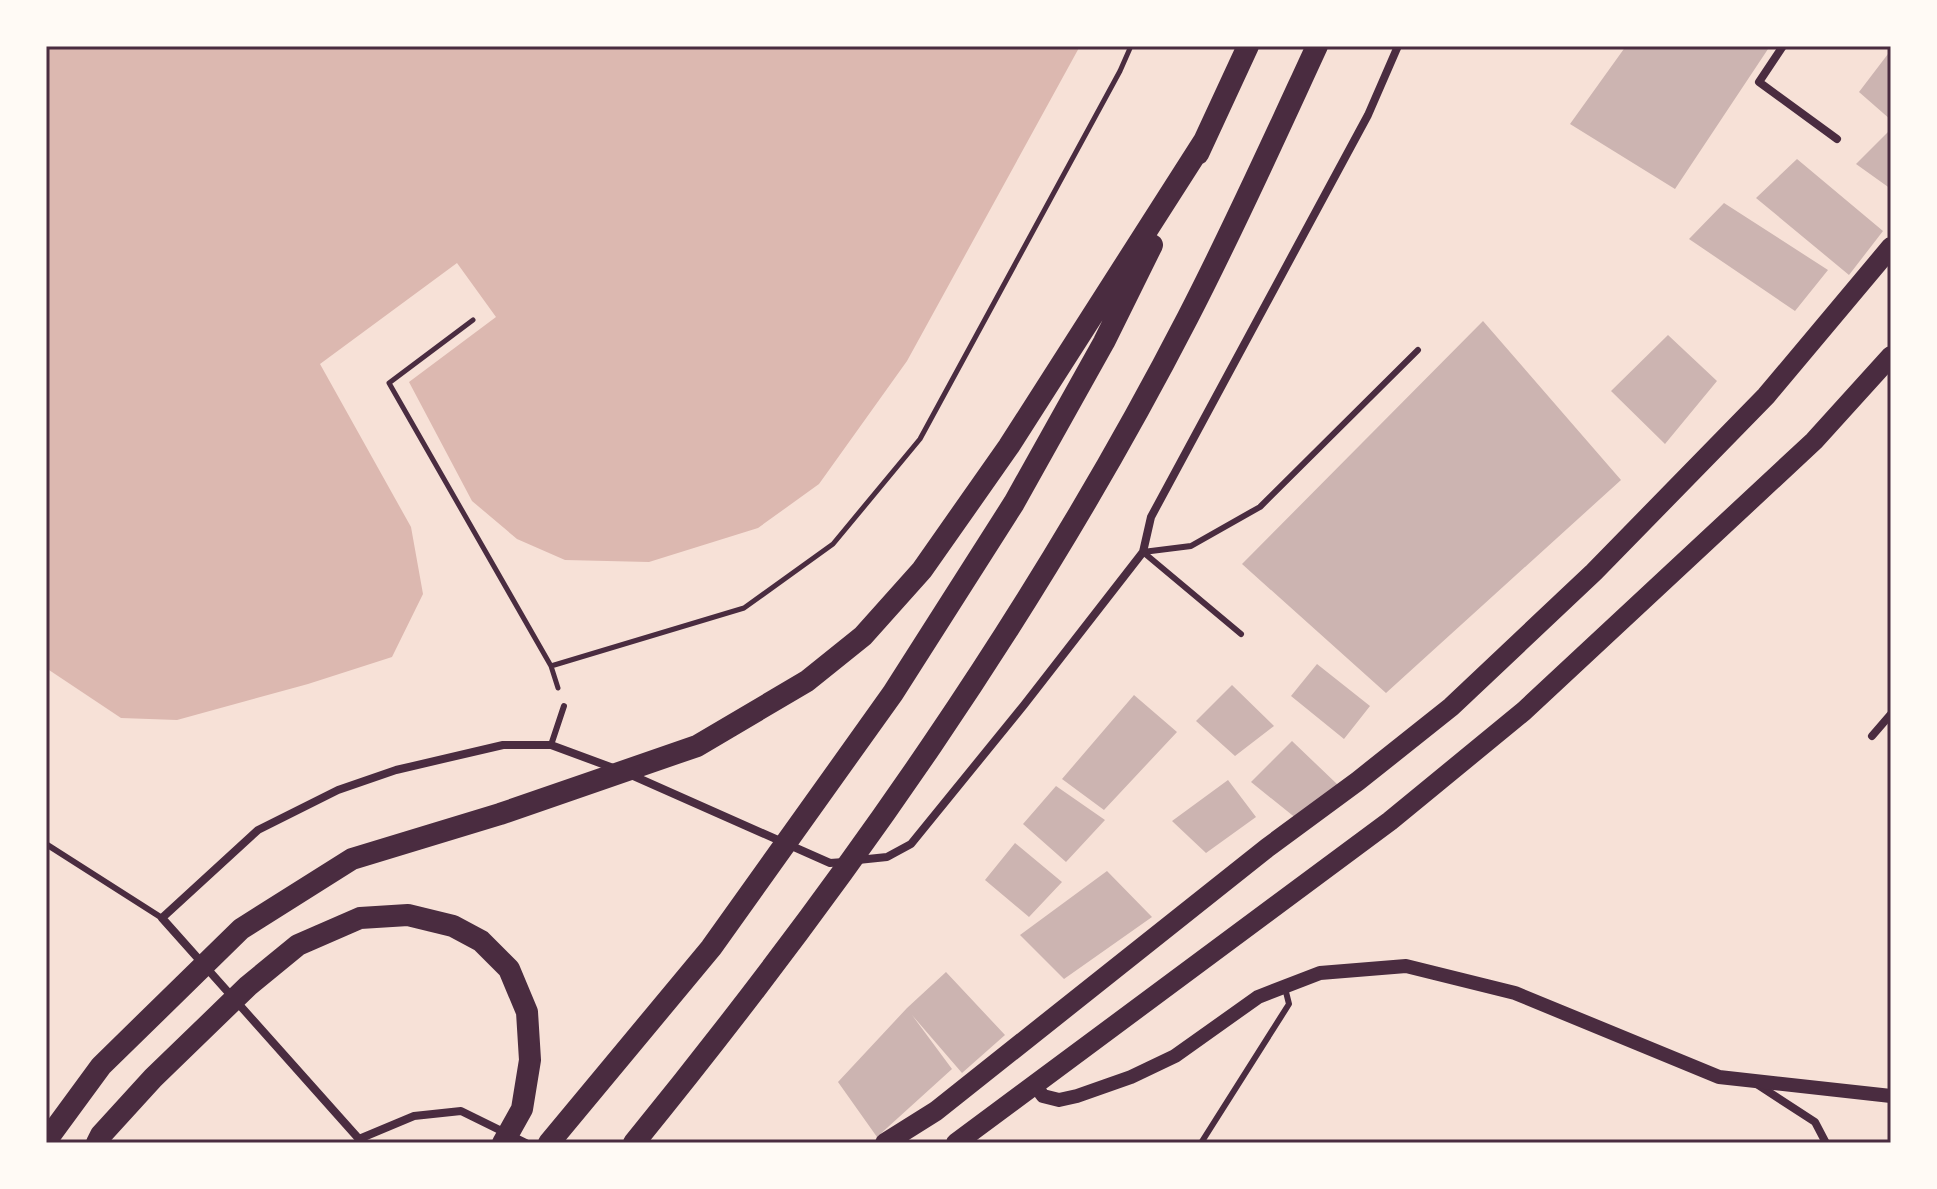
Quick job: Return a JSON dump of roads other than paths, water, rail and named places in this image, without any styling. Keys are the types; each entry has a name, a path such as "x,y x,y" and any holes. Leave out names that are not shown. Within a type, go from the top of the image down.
{"highway":[{"path":"549,1143 711,948 893,693 1021,489 1104,342 1248,46"},
{"path":"634,1143 812,917 968,693 1096,484 1188,317 1317,46"},
{"path":"46,1141 101,1066 241,929 352,859 540,801 697,746 807,681 863,636 922,570 1009,446 1204,141"},
{"path":"97,1143 153,1078 248,986 298,945 360,918 408,915 453,926 481,941 509,969 527,1012 530,1060 522,1109 503,1143"}],"main road":[{"path":"885,1143 936,1111 1267,848 1451,707 1594,572 1766,396 1891,247"},
{"path":"956,1143 1390,821 1524,711 1814,441 1891,356"}],"street":[{"path":"526,1143 461,1111 414,1116 355,1141 162,918 258,830 338,790 396,770 503,745 551,745 651,782 830,863 887,857 911,844 1143,552 1151,517 1368,115 1398,46"},
{"path":"1783,46 1759,82 1837,139"},
{"path":"1872,736 1891,714"},
{"path":"1034,1084 1043,1096 1059,1100 1088,1093 1175,1056 1258,997 1285,986 1320,973 1406,966 1515,993 1719,1077 1891,1096"},
{"path":"1749,1080 1815,1122 1826,1143"}],"lane":[{"path":"1143,552 1191,546 1260,507 1418,350"},
{"path":"1143,552 1241,634"},
{"path":"551,745 564,706"},
{"path":"46,844 162,918"},
{"path":"1201,1143 1289,1004 1285,986"}]}
